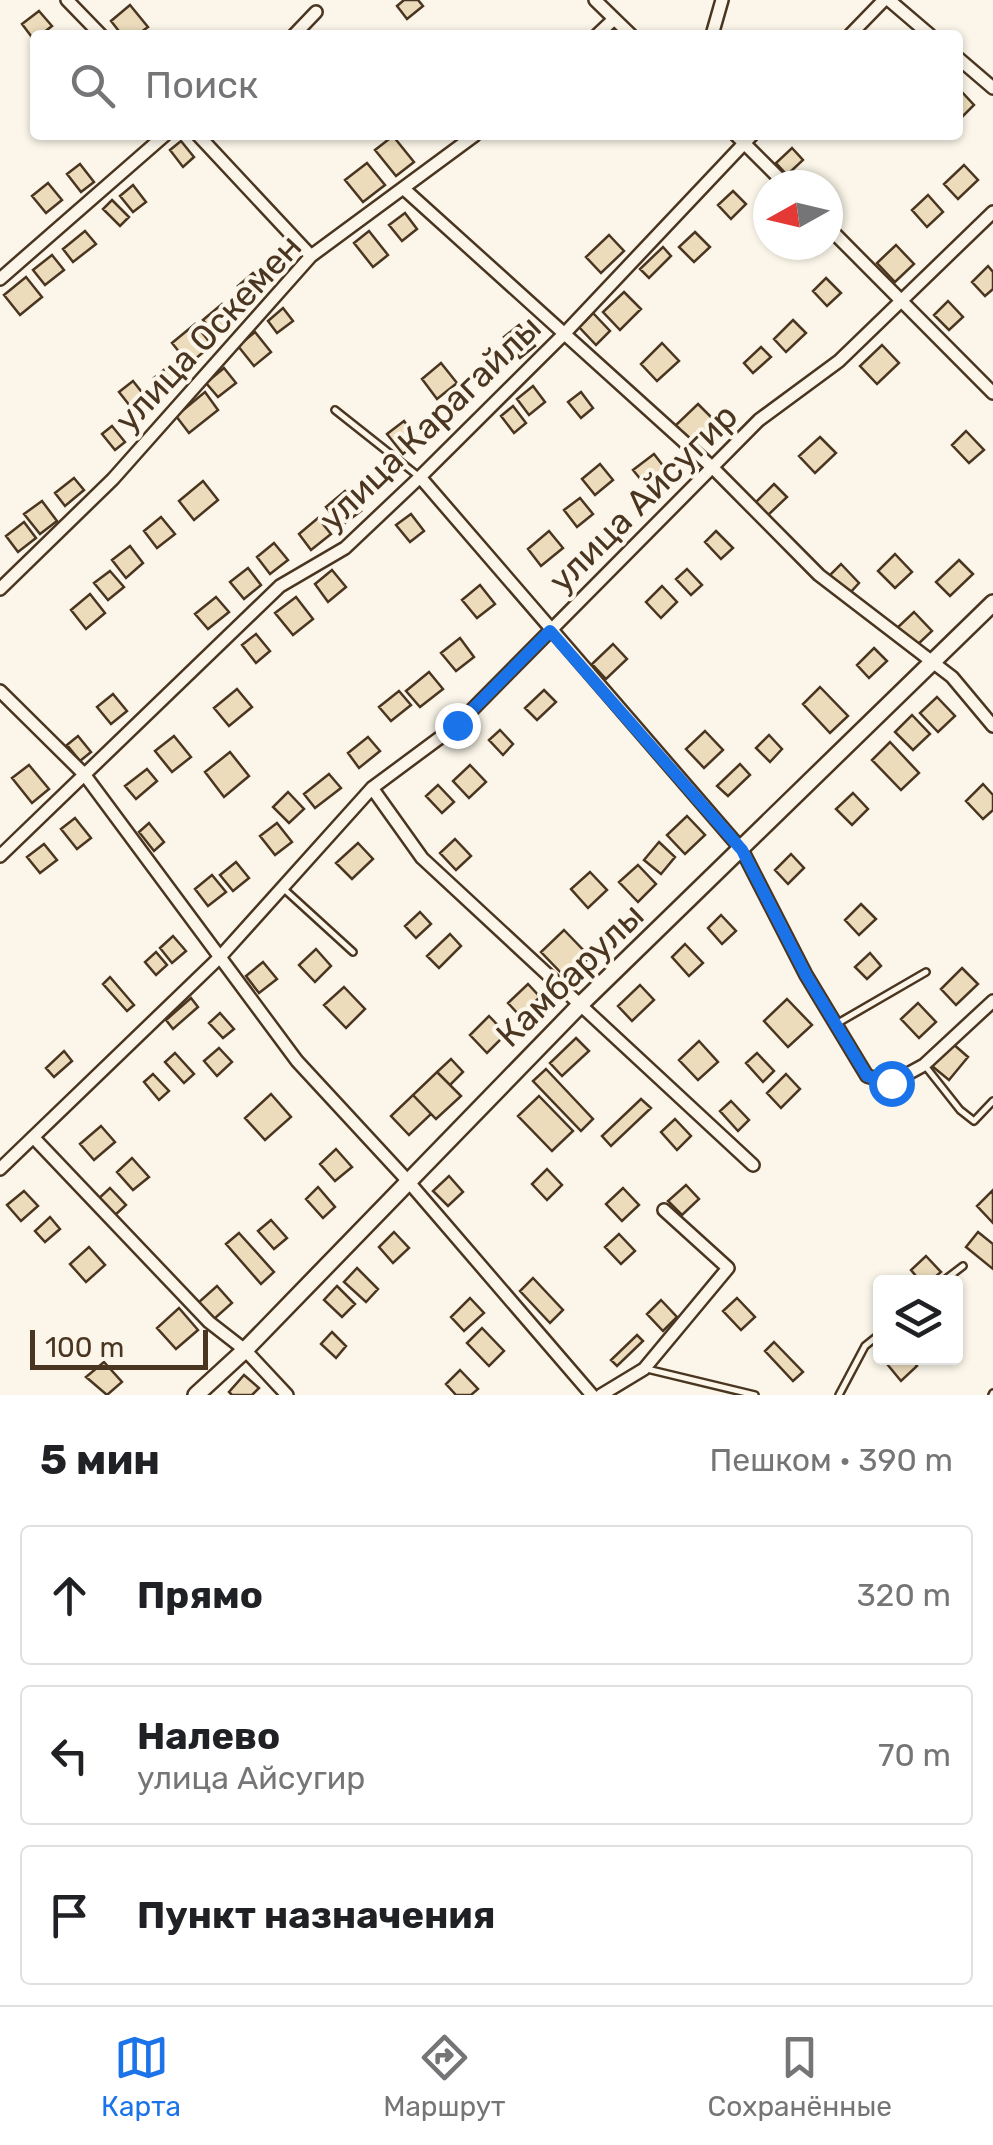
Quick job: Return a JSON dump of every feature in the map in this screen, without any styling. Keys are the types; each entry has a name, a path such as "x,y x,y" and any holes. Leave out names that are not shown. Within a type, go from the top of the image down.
{"street":[{"path":"67,0 96,30"},
{"path":"595,0 625,30"},
{"path":"713,30 722,0"},
{"path":"855,30 886,0 924,30"},
{"path":"299,30 316,12"},
{"path":"602,30 614,19"},
{"path":"963,62 993,88"},
{"path":"0,279 160,140"},
{"path":"204,140 311,256"},
{"name":"улица Оскемен","path":"0,588 113,479 311,256 468,140"},
{"name":"улица Карагайлы","path":"0,856 280,586 345,548 420,476 565,333 742,140"},
{"path":"746,140 773,170"},
{"path":"403,188 714,468 819,576 952,677 993,726"},
{"name":"улица Айсугир","path":"0,1169 220,957 372,788 457,725 759,420 839,361 993,212"},
{"path":"843,242 993,393"},
{"path":"420,476 742,850 867,1076 891,1083 924,1065 993,1001"},
{"name":"Камбарулы","path":"196,1395 245,1350 580,1004 993,603"},
{"path":"0,691 84,774 297,1061 407,1180 592,1395"},
{"path":"372,788 422,858 753,1165"},
{"path":"33,1137 209,1322 245,1350 287,1395"},
{"path":"601,1395 644,1368 728,1268 664,1210"}],"lane":[{"path":"334,410 420,476"},
{"path":"283,888 353,952"},
{"path":"836,1024 926,972"},
{"path":"924,1065 960,1110 974,1120 993,1101"},
{"path":"951,1275 963,1266"},
{"path":"840,1395 865,1346 873,1340"},
{"path":"644,1368 754,1395"}],"building":[{"path":"404,0 418,0 423,6 407,19 397,6"},
{"path":"130,5 148,27 118,30 111,21"},
{"path":"39,11 52,26 47,30 30,30 30,35 22,24"},
{"path":"963,93 974,105 963,116"},
{"path":"388,140 396,140 414,162 396,176 375,150"},
{"path":"181,141 194,157 183,167 170,150"},
{"path":"792,148 803,160 792,170 782,170 776,163"},
{"path":"367,163 385,185 363,202 345,180"},
{"path":"80,164 94,182 81,192 67,174"},
{"path":"964,165 978,180 958,199 944,184"},
{"path":"48,183 62,200 46,213 32,196"},
{"path":"133,185 146,202 133,212 120,196"},
{"path":"733,191 746,204 731,219 718,205"},
{"path":"928,195 943,212 927,227 912,210"},
{"path":"112,200 129,217 120,226 103,209"},
{"path":"405,213 417,229 402,241 389,225"},
{"path":"85,231 96,244 73,262 63,249"},
{"path":"369,231 388,255 373,267 354,243"},
{"path":"695,232 710,247 694,262 679,247"},
{"path":"609,235 624,251 601,273 586,257"},
{"path":"896,245 914,264 895,282 877,263"},
{"path":"663,247 671,256 649,278 640,269"},
{"path":"52,255 64,270 45,285 33,270"},
{"path":"988,266 993,272 993,289 985,296 972,282"},
{"path":"253,273 263,285 247,298 238,286"},
{"path":"26,277 42,297 20,315 4,295"},
{"path":"826,278 841,293 827,306 813,291"},
{"path":"624,292 641,309 620,330 603,312"},
{"path":"948,301 963,317 949,330 934,315"},
{"path":"222,304 235,320 216,335 203,320"},
{"path":"283,308 293,321 277,333 268,321"},
{"path":"593,313 610,331 596,345 579,327"},
{"path":"793,320 806,333 786,352 774,339"},
{"path":"195,324 212,345 189,364 172,343"},
{"path":"519,325 535,346 520,358 504,337"},
{"path":"255,332 271,352 254,366 238,346"},
{"path":"662,343 679,361 657,381 641,364"},
{"path":"882,345 899,363 877,384 860,366"},
{"path":"761,347 771,357 753,373 744,363"},
{"path":"441,363 457,383 437,399 422,379"},
{"path":"171,364 180,377 164,390 154,378"},
{"path":"224,368 236,383 218,397 206,383"},
{"path":"133,381 148,400 134,411 119,392"},
{"path":"533,386 545,402 529,415 517,399"},
{"path":"205,392 218,410 189,433 176,416"},
{"path":"581,392 593,408 581,418 568,402"},
{"path":"698,404 715,421 692,443 676,425"},
{"path":"513,406 526,423 514,433 501,416"},
{"path":"404,421 419,441 403,454 387,434"},
{"path":"112,426 125,442 115,450 102,434"},
{"path":"966,431 984,450 969,463 952,445"},
{"path":"820,437 836,453 815,473 799,456"},
{"path":"654,454 671,476 651,492 633,470"},
{"path":"600,464 613,480 595,495 582,479"},
{"path":"74,478 84,490 65,506 55,493"},
{"path":"203,481 218,500 194,520 179,501"},
{"path":"774,484 787,497 766,517 754,504"},
{"path":"345,491 361,511 341,526 326,507"},
{"path":"580,498 593,514 577,527 564,510"},
{"path":"42,501 57,521 40,534 24,514"},
{"path":"411,514 424,531 410,542 396,525"},
{"path":"161,517 175,534 157,548 144,531"},
{"path":"318,518 331,534 311,550 299,534"},
{"path":"24,522 36,538 18,552 6,536"},
{"path":"549,531 563,548 541,566 528,549"},
{"path":"716,531 733,548 721,559 705,542"},
{"path":"274,543 288,560 270,574 257,557"},
{"path":"130,546 143,563 126,578 112,560"},
{"path":"895,554 912,572 895,588 878,571"},
{"path":"959,560 973,574 950,596 936,582"},
{"path":"841,564 859,583 849,594 830,575"},
{"path":"248,568 261,585 244,599 230,582"},
{"path":"687,569 702,585 691,595 676,579"},
{"path":"332,570 346,587 328,602 315,584"},
{"path":"110,571 124,587 108,600 94,583"},
{"path":"480,585 495,604 477,618 462,600"},
{"path":"662,586 677,602 661,618 646,602"},
{"path":"90,594 105,613 86,629 71,610"},
{"path":"216,597 229,612 208,629 195,614"},
{"path":"296,597 313,619 293,635 275,613"},
{"path":"914,612 932,631 915,647 897,628"},
{"path":"256,634 270,651 256,663 242,645"},
{"path":"460,638 474,657 456,671 441,653"},
{"path":"613,644 627,659 606,679 592,664"},
{"path":"874,648 887,661 869,678 857,665"},
{"path":"429,672 443,689 420,707 406,691"},
{"path":"820,687 848,716 830,733 803,704"},
{"path":"237,689 252,707 229,726 214,708"},
{"path":"544,690 556,702 537,720 525,708"},
{"path":"399,691 411,705 391,721 379,707"},
{"path":"113,694 127,711 111,724 97,707"},
{"path":"937,697 955,716 938,732 920,713"},
{"path":"912,715 930,734 913,750 895,732"},
{"path":"500,730 513,744 503,755 489,740"},
{"path":"705,731 723,750 704,768 686,749"},
{"path":"769,735 782,749 770,762 756,748"},
{"path":"78,736 91,752 80,761 67,745"},
{"path":"174,736 191,757 172,772 155,751"},
{"path":"368,737 380,751 359,768 348,753"},
{"path":"890,742 919,773 901,790 872,760"},
{"path":"230,752 249,776 224,797 205,772"},
{"path":"740,764 750,775 728,796 717,786"},
{"path":"29,765 49,789 32,803 12,778"},
{"path":"470,765 486,782 469,798 453,781"},
{"path":"147,769 157,781 136,799 125,786"},
{"path":"329,774 341,788 315,808 304,794"},
{"path":"983,784 993,795 993,810 983,819 966,801"},
{"path":"438,785 454,802 442,813 426,796"},
{"path":"288,792 304,809 289,823 273,807"},
{"path":"853,793 868,809 852,825 836,809"},
{"path":"687,816 705,835 685,854 667,835"},
{"path":"75,818 91,838 77,849 61,829"},
{"path":"149,823 164,842 154,851 139,832"},
{"path":"277,823 292,842 275,855 260,836"},
{"path":"455,839 471,856 456,870 440,853"},
{"path":"659,842 675,857 661,874 644,860"},
{"path":"358,843 373,859 352,879 336,863"},
{"path":"44,844 57,860 40,873 27,857"},
{"path":"791,854 804,868 788,884 775,870"},
{"path":"236,862 249,878 233,891 220,875"},
{"path":"638,865 656,884 638,902 619,882"},
{"path":"590,872 607,890 588,908 571,889"},
{"path":"212,875 226,892 208,906 195,889"},
{"path":"861,904 876,919 859,935 845,920"},
{"path":"420,912 431,924 416,938 405,926"},
{"path":"721,915 736,931 722,944 708,928"},
{"path":"564,930 590,957 567,979 541,952"},
{"path":"450,934 461,946 439,968 427,956"},
{"path":"173,936 186,951 172,963 160,948"},
{"path":"685,944 703,963 689,976 672,957"},
{"path":"316,949 331,966 315,982 299,965"},
{"path":"156,952 167,965 156,975 145,962"},
{"path":"870,953 881,966 867,979 855,967"},
{"path":"263,962 277,979 259,993 246,976"},
{"path":"962,968 978,984 956,1005 941,989"},
{"path":"110,977 134,1005 127,1011 103,984"},
{"path":"528,984 540,997 520,1016 508,1003"},
{"path":"640,985 654,1000 632,1021 618,1006"},
{"path":"344,987 365,1009 346,1028 324,1005"},
{"path":"191,998 198,1007 173,1029 166,1020"},
{"path":"787,999 812,1025 788,1047 764,1021"},
{"path":"918,1003 936,1022 919,1038 901,1019"},
{"path":"220,1013 234,1029 223,1038 209,1023"},
{"path":"489,1016 506,1034 487,1053 470,1035"},
{"path":"576,1038 589,1051 562,1076 550,1063"},
{"path":"699,1041 718,1062 698,1080 679,1060"},
{"path":"952,1043 968,1057 949,1080 932,1066"},
{"path":"219,1048 232,1062 217,1076 204,1061"},
{"path":"64,1051 72,1061 54,1077 46,1068"},
{"path":"175,1053 194,1074 184,1083 165,1062"},
{"path":"757,1053 774,1071 763,1082 746,1063"},
{"path":"451,1059 463,1072 450,1085 437,1072"},
{"path":"546,1069 593,1119 581,1131 533,1081"},
{"path":"437,1072 461,1096 436,1119 413,1095"},
{"path":"153,1074 169,1091 159,1100 144,1082"},
{"path":"786,1074 800,1089 781,1108 767,1093"},
{"path":"271,1094 291,1117 265,1140 245,1118"},
{"path":"413,1095 431,1114 409,1135 391,1116"},
{"path":"539,1096 573,1131 552,1151 518,1116"},
{"path":"641,1099 651,1108 611,1146 602,1136"},
{"path":"731,1101 749,1120 738,1131 720,1111"},
{"path":"675,1119 691,1136 677,1150 661,1132"},
{"path":"101,1126 115,1142 94,1160 80,1144"},
{"path":"336,1149 352,1167 335,1181 320,1164"},
{"path":"132,1158 149,1177 133,1190 117,1172"},
{"path":"547,1169 562,1185 547,1200 532,1184"},
{"path":"449,1176 463,1192 448,1206 433,1191"},
{"path":"686,1185 699,1199 682,1215 668,1201"},
{"path":"318,1187 335,1207 323,1218 306,1199"},
{"path":"110,1188 126,1205 113,1217 97,1200"},
{"path":"623,1188 639,1205 622,1221 606,1204"},
{"path":"993,1190 993,1223 977,1206"},
{"path":"24,1191 38,1206 21,1221 7,1205"},
{"path":"50,1217 60,1229 45,1242 35,1231"},
{"path":"271,1220 287,1238 274,1249 258,1231"},
{"path":"394,1232 409,1248 393,1263 379,1247"},
{"path":"978,1232 993,1244 993,1269 966,1247"},
{"path":"239,1233 274,1272 261,1284 226,1244"},
{"path":"619,1234 635,1251 621,1264 605,1247"},
{"path":"89,1247 105,1265 86,1282 70,1264"},
{"path":"926,1256 941,1272 915,1275 911,1270"},
{"path":"357,1268 378,1289 366,1302 344,1282"},
{"path":"533,1278 563,1310 550,1323 520,1291"},
{"path":"217,1286 232,1303 214,1319 199,1302"},
{"path":"337,1286 355,1304 342,1317 324,1300"},
{"path":"470,1298 484,1313 464,1331 451,1317"},
{"path":"737,1298 755,1317 741,1330 723,1311"},
{"path":"661,1300 677,1317 663,1331 647,1314"},
{"path":"179,1308 198,1330 176,1349 157,1328"},
{"path":"482,1328 504,1351 489,1366 467,1343"},
{"path":"332,1332 346,1346 336,1358 321,1344"},
{"path":"637,1335 643,1341 617,1366 611,1360"},
{"path":"774,1342 803,1372 793,1381 765,1351"},
{"path":"104,1362 122,1382 107,1395 86,1377"},
{"path":"888,1365 916,1365 917,1366 901,1381"},
{"path":"460,1370 478,1389 471,1395 456,1395 446,1384"},
{"path":"244,1375 259,1388 252,1395 232,1395 229,1392"}],"route":[{"path":"457,725 550,631 742,850 806,975 867,1076 891,1083"}]}
